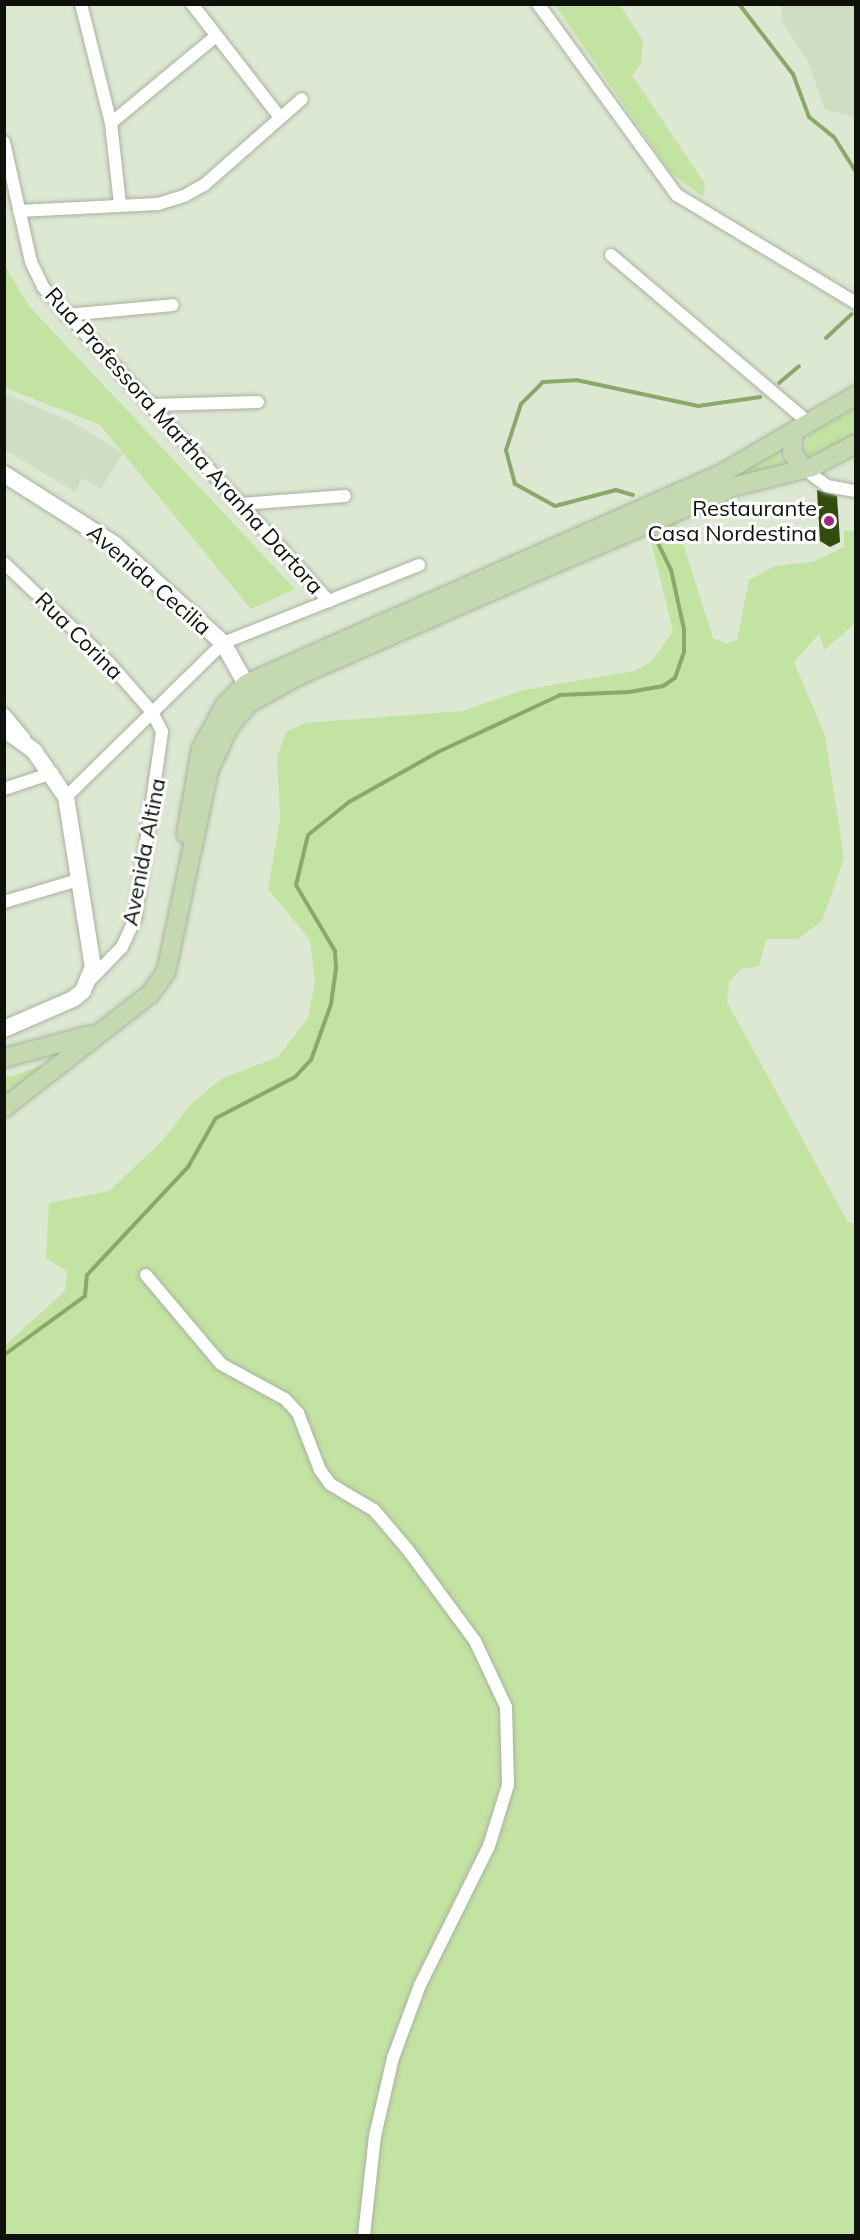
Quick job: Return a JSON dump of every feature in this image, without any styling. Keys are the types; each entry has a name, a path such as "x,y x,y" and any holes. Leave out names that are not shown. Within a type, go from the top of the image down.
{"main road":[{"path":"186,874 186,828 201,749 225,705 246,684 721,474 802,428 855,394"},
{"path":"802,428 792,453 804,469"},
{"path":"4,1108 91,1035 150,994 165,972 215,753 248,704 304,674 736,486 804,469 855,444"},
{"path":"4,1058 91,1035"}],"street":[{"path":"81,4 111,123 120,205"},
{"path":"192,4 215,37 278,115"},
{"path":"538,4 677,195 855,303"},
{"path":"111,123 215,37"},
{"path":"19,211 158,204 204,185 278,115 302,99"},
{"name":"Rua Professora Martha Aranha Dartora","path":"4,142 31,262 66,315 329,601"},
{"path":"611,255 802,428"},
{"path":"66,315 173,305"},
{"path":"151,405 258,402"},
{"path":"804,469 827,486 855,491"},
{"name":"Avenida Cecilia","path":"4,474 114,544 223,644 246,684"},
{"path":"241,504 345,496"},
{"name":"Rua Corina","path":"4,563 152,712"},
{"path":"66,797 223,644 419,565"},
{"name":"Avenida Altina","path":"90,980 122,947 135,919 163,748 152,712"},
{"path":"4,714 52,773 66,797 93,954 90,980 73,999 4,1029"},
{"path":"4,729 34,751"},
{"path":"4,789 52,773"},
{"path":"4,902 81,879"},
{"path":"146,1275 221,1364 285,1399 298,1413 320,1470 330,1484 374,1510 408,1550 475,1641 506,1707 508,1785 489,1846 420,1985 393,2058 375,2136 364,2235"}],"shaded area":[{"path":"782,5 855,5 855,117 825,110 808,62 781,20"},
{"path":"5,394 71,421 123,453 101,489 83,478 75,492 5,450"}],"green space":[{"path":"555,5 620,5 643,41 641,64 632,75 705,184 703,197 670,172"},
{"path":"4,264 29,306 295,589 251,609 99,424 5,388"},
{"path":"855,408 855,434 830,452 808,456 803,450 809,434"},
{"path":"778,452 783,465 724,479"},
{"path":"676,521 713,638 727,644 737,640 749,580 775,566 813,562 844,547 844,531 855,531 855,623 825,650 819,634 794,662 825,735 844,858 822,921 798,939 766,939 759,966 741,969 729,982 727,1002 848,1222 855,1224 855,2235 5,2235 4,1346 65,1291 67,1271 46,1258 49,1203 109,1191 161,1142 193,1102 223,1078 278,1057 308,1018 315,982 310,940 268,889 280,819 277,757 286,732 305,723 462,711 524,690 634,671 652,661 673,631 649,534"},
{"path":"42,1066 5,1097 5,1078"}],"building":[{"name":"Restaurante Casa Nordestina","path":"817,490 837,496 840,542 830,547 820,541"}],"waterway":[{"path":"739,4 793,74 809,117 834,137 856,172"},
{"path":"826,338 852,314"},
{"path":"779,383 799,366"},
{"path":"633,495 616,490 555,506 515,484 506,450 521,404 543,382 576,380 698,406 760,397"},
{"path":"4,1355 85,1296 87,1275 188,1167 216,1118 295,1077 311,1060 331,1004 336,967 335,951 296,885 308,835 349,802 438,752 560,695 629,692 663,686 675,678 684,652 684,629 671,570 655,537"}],"place":[{"name":"Restaurante Casa Nordestina","path":"829,521"}]}
